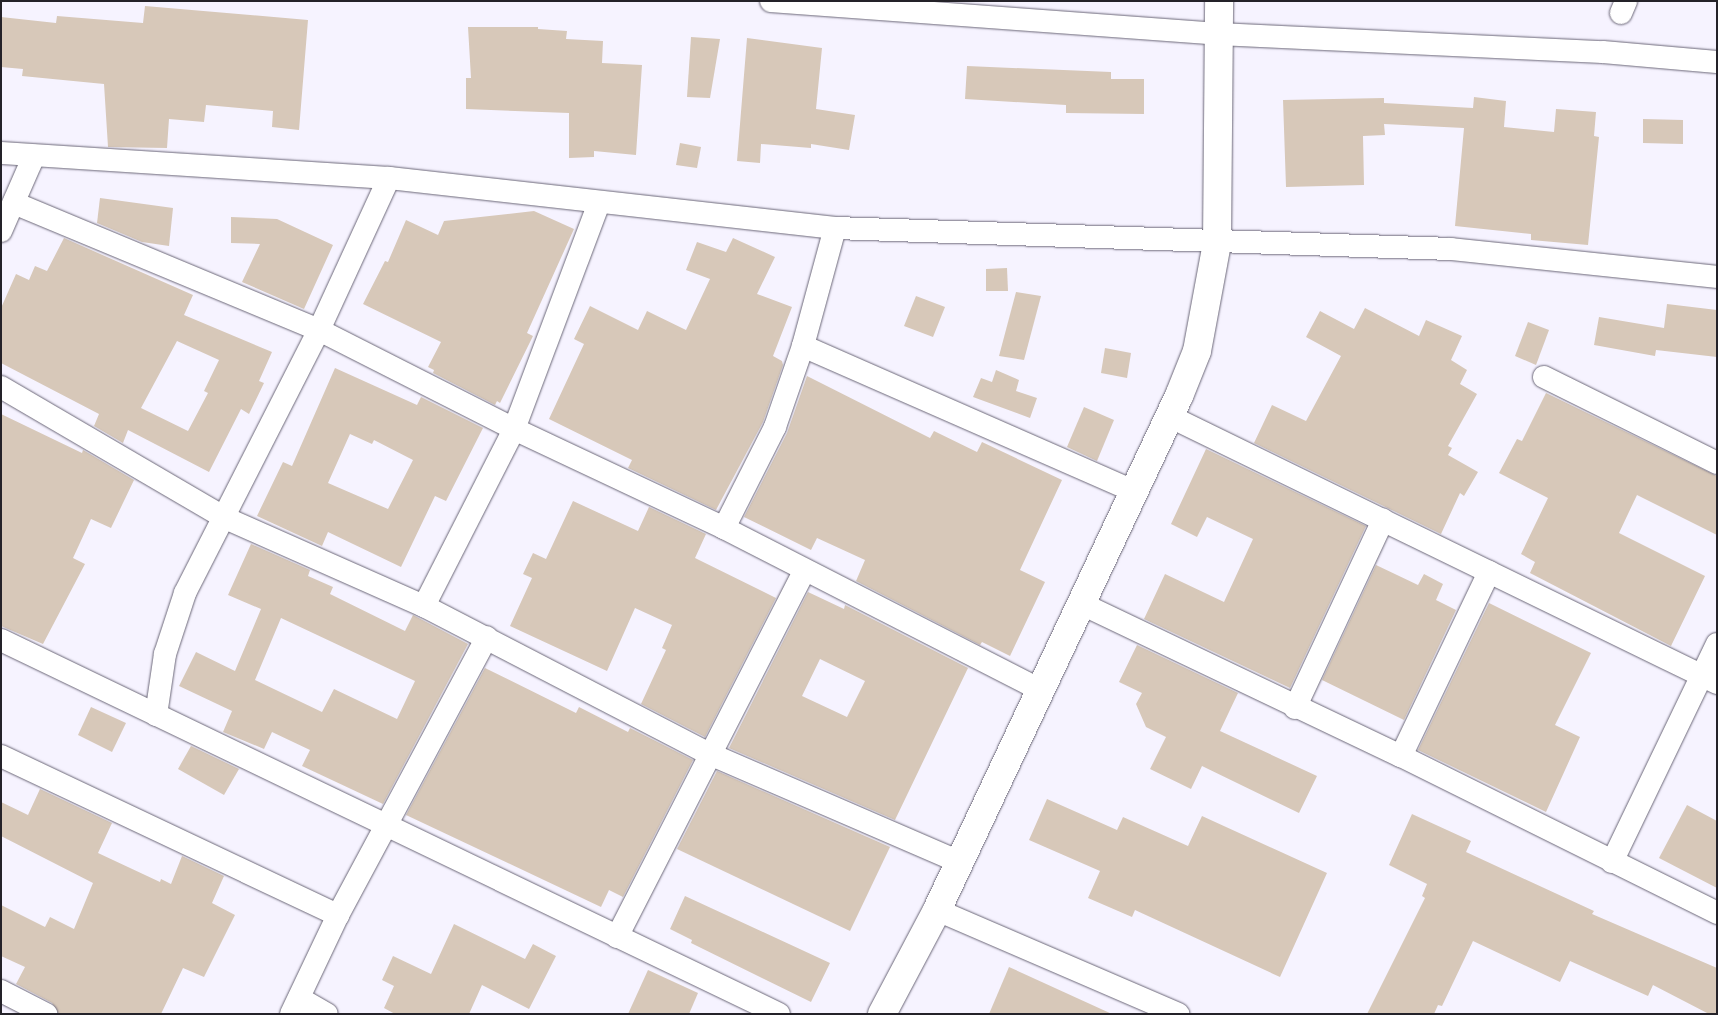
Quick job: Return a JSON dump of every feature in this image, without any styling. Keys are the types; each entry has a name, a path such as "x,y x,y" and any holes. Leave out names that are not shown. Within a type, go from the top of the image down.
{"street":[{"path":"771,1 1218,34 1602,52 1717,62"},
{"path":"882,1014 937,910 958,862 1082,604 1169,416 1196,351 1217,243 1219,1"},
{"path":"1,153 389,178 835,228 1217,243 1450,249 1717,277"},
{"path":"1,231 34,156"},
{"path":"156,715 165,654 185,593 225,518 319,330 389,178"},
{"path":"14,203 319,330 514,429 724,528 1040,690"},
{"path":"424,606 514,429 599,203"},
{"path":"724,528 775,427 803,346 835,228"},
{"path":"803,346 1134,491"},
{"path":"1544,377 1717,463"},
{"path":"1,387 225,518 424,606 712,755 958,862"},
{"path":"1169,416 1709,679"},
{"path":"1295,708 1383,520"},
{"path":"617,937 712,755 805,570"},
{"path":"1401,756 1489,572"},
{"path":"1082,604 1295,708 1401,756 1717,913"},
{"path":"326,1014 295,1006 338,915 487,637"},
{"path":"1,640 779,1014"},
{"path":"1612,862 1709,679 1717,644"},
{"path":"1,756 338,915"},
{"path":"937,910 1179,1014"},
{"path":"1,991 46,1014"}],"building":[{"path":"145,6 308,20 299,130 272,127 273,111 206,105 204,122 169,119 167,148 108,147 104,84 22,76 23,69 1,67 1,17 56,23 57,16 143,23"},
{"path":"468,27 538,27 538,29 567,31 566,39 603,41 602,63 642,65 636,155 594,151 594,157 569,158 569,113 466,109 466,78 471,78"},
{"path":"691,37 720,39 710,98 687,97"},
{"path":"747,38 822,48 816,109 855,115 849,150 811,144 811,148 761,144 760,163 737,161"},
{"path":"967,66 1111,72 1111,79 1144,79 1144,114 1066,113 1066,105 965,99"},
{"path":"1474,97 1506,101 1504,127 1554,132 1556,109 1596,112 1594,136 1599,137 1588,245 1531,240 1531,234 1455,226 1464,128 1384,124 1385,135 1363,136 1364,185 1286,187 1283,100 1384,98 1384,103 1473,108"},
{"path":"1643,119 1683,120 1683,144 1643,143"},
{"path":"680,143 701,147 697,168 676,165"},
{"path":"100,198 173,208 169,246 142,242 97,223"},
{"path":"534,211 574,229 527,333 533,336 500,403 497,401 495,405 433,373 434,370 428,367 441,342 363,304 385,261 388,262 406,220 438,235 444,221"},
{"path":"231,217 277,219 333,245 304,309 242,282 260,244 231,243"},
{"path":"64,238 193,295 184,315 272,352 259,381 264,383 249,414 241,409 209,472 128,430 123,443 94,426 99,414 1,363 1,308 16,274 29,280 35,266 47,271","holes":["177,341 219,360 204,391 208,393 188,431 141,408"]},
{"path":"733,238 775,257 757,294 792,307 773,356 782,361 783,365 763,422 716,510 628,468 632,460 549,419 584,344 574,339 590,306 638,330 647,311 686,330 710,279 686,270 697,242 726,252"},
{"path":"1007,268 1008,291 986,291 986,269"},
{"path":"1016,292 1041,296 1024,360 999,356"},
{"path":"916,296 945,307 933,337 904,326"},
{"path":"1667,304 1717,310 1717,357 1656,350 1655,356 1594,345 1599,317 1664,328"},
{"path":"1365,308 1419,336 1426,320 1462,336 1451,360 1467,370 1460,384 1477,394 1448,446 1452,448 1448,455 1478,472 1464,496 1460,493 1441,534 1254,443 1272,405 1306,421 1341,356 1306,337 1320,311 1354,329"},
{"path":"1528,322 1549,330 1536,365 1515,356"},
{"path":"1105,348 1131,353 1127,378 1101,373"},
{"path":"335,368 417,405 421,397 483,428 446,501 435,496 401,567 328,532 322,546 257,516 283,462 292,466","holes":["350,434 372,444 374,440 413,460 388,509 328,483"]},
{"path":"996,370 1019,380 1016,391 1037,398 1030,418 973,397 981,378 992,382"},
{"path":"807,376 930,438 934,431 977,452 982,442 1062,480 1020,570 1045,582 1010,656 982,642 980,645 856,581 865,560 817,538 811,550 744,517 787,433"},
{"path":"1546,393 1717,476 1717,535 1637,495 1619,533 1705,576 1671,646 1530,573 1535,562 1521,554 1548,498 1499,473 1517,439 1522,441"},
{"path":"1084,407 1114,420 1097,461 1067,447"},
{"path":"1,414 82,453 83,450 134,480 111,528 91,519 73,558 85,564 43,644 1,626"},
{"path":"1206,449 1366,526 1290,688 1144,619 1165,574 1224,602 1253,539 1207,517 1197,537 1171,524"},
{"path":"573,501 638,531 649,507 706,534 695,558 776,598 705,737 641,704 666,650 662,648 672,625 635,608 607,671 510,626 532,578 523,574 533,553 546,559"},
{"path":"251,544 310,570 308,576 333,587 330,594 405,631 413,615 468,644 383,804 302,766 310,750 272,732 264,749 223,732 232,711 179,686 196,652 235,671 261,609 228,595","holes":["281,618 415,681 397,719 334,689 322,712 255,680"]},
{"path":"1376,565 1418,585 1424,574 1443,584 1436,600 1456,610 1404,720 1322,680"},
{"path":"808,592 844,609 845,605 968,668 895,820 729,748","holes":["820,659 865,681 847,717 802,696"]},
{"path":"1489,603 1591,653 1555,725 1580,737 1546,812 1418,750"},
{"path":"1137,645 1238,693 1220,731 1317,776 1299,813 1202,766 1191,789 1150,769 1166,737 1146,727 1136,704 1142,693 1119,682"},
{"path":"485,668 576,713 579,707 628,732 630,728 693,760 623,897 609,890 601,907 406,815"},
{"path":"91,707 126,723 112,752 78,735"},
{"path":"191,746 239,769 224,795 178,769"},
{"path":"717,771 890,847 850,931 677,849"},
{"path":"40,789 112,823 98,853 160,882 161,879 171,884 182,856 224,876 212,903 235,915 204,977 183,968 161,1014 59,1014 52,1003 16,984 25,967 1,956 1,905 45,927 50,917 74,929 93,883 1,836 1,802 28,815"},
{"path":"1047,799 1117,830 1123,817 1188,846 1202,816 1327,873 1280,977 1135,910 1132,917 1088,898 1100,871 1029,840"},
{"path":"1687,805 1717,821 1717,888 1659,858"},
{"path":"1412,814 1471,841 1466,852 1594,911 1592,914 1717,968 1717,1014 1709,1014 1653,985 1648,996 1570,961 1560,982 1473,941 1442,1006 1438,1005 1434,1014 1367,1014 1425,898 1422,896 1427,884 1389,865"},
{"path":"685,896 830,963 811,1002 691,943 692,940 670,929"},
{"path":"454,924 525,959 533,944 556,956 529,1009 482,985 469,1014 395,1014 384,1008 394,986 382,980 393,956 431,974"},
{"path":"1009,967 1112,1014 989,1014"},
{"path":"648,970 698,993 689,1014 628,1014"}]}
